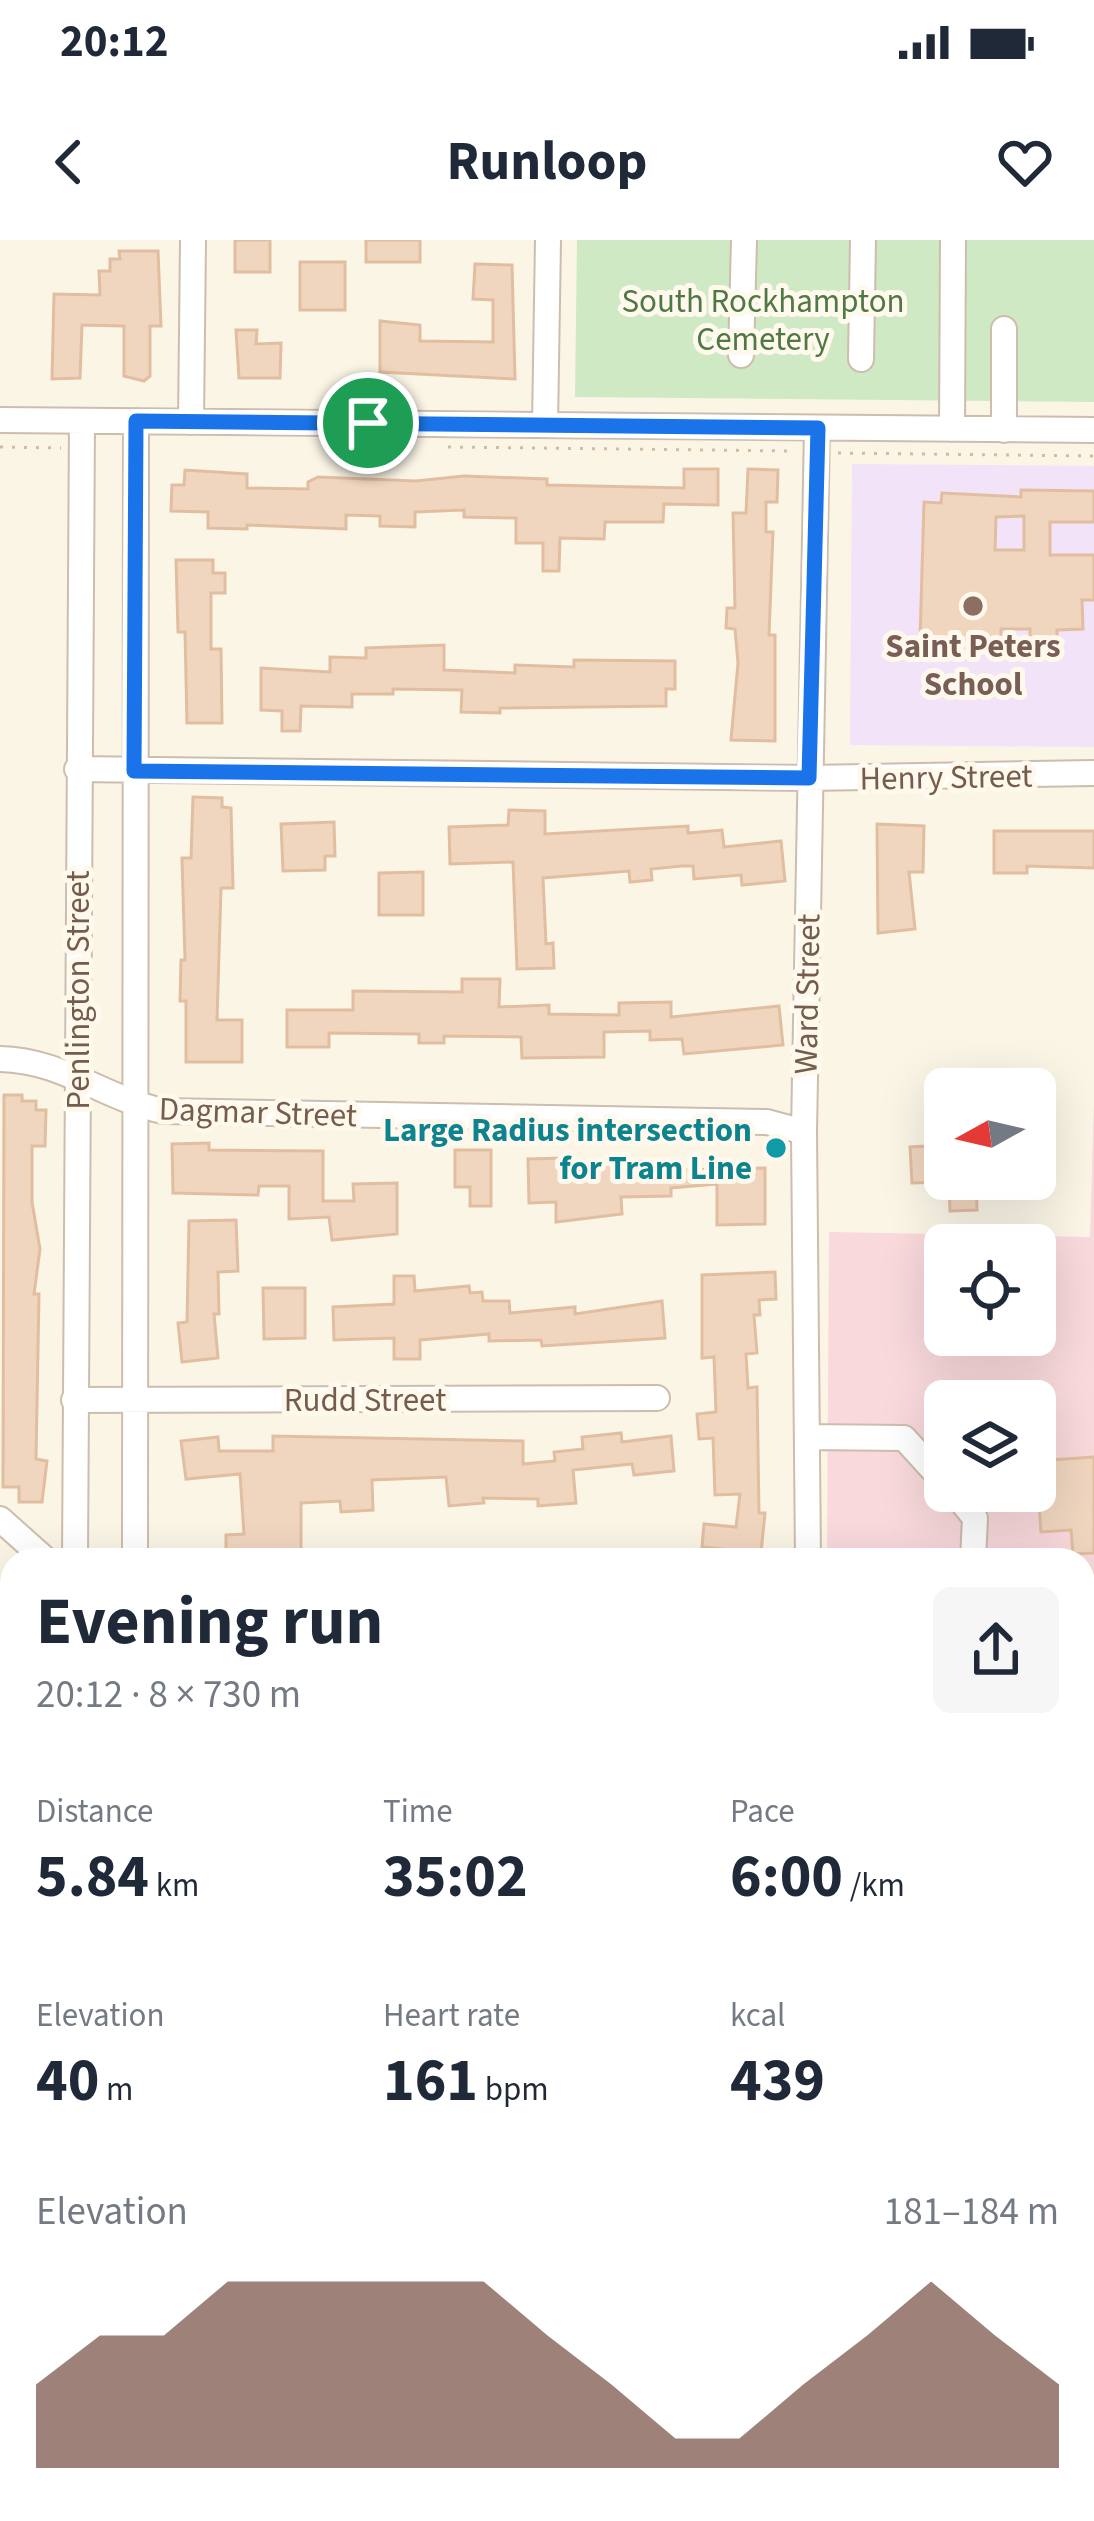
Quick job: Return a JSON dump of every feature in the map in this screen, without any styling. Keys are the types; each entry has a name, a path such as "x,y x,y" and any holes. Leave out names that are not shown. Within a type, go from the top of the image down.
{"street":[{"path":"191,422 193,240"},
{"path":"545,425 548,240"},
{"path":"741,355 744,240"},
{"path":"861,359 863,240"},
{"path":"952,429 953,240"},
{"path":"1004,329 1004,430"},
{"path":"0,420 545,425 817,440 952,429 1094,430"},
{"name":"Penlington Street","path":"75,1548 82,421"},
{"name":"Penlington Street","path":"135,1548 136,421"},
{"name":"Ward Street","path":"808,1548 804,1132 817,440"},
{"name":"Henry Street","path":"77,769 809,778 1094,773"},
{"name":"Dagmar Street","path":"0,1059 44,1061 134,1105 164,1111 767,1122 804,1132"},
{"name":"Rudd Street","path":"74,1400 657,1398"},
{"path":"807,1437 904,1438 924,1460"},
{"path":"970,1512 975,1518 974,1548"},
{"path":"0,1519 33,1548"}],"path":[{"path":"428,447 817,440 1094,456"},
{"path":"0,447 82,448"}],"shaded area":[{"name":"Saint Peters School","path":"852,464 1094,466 1094,747 850,745"},
{"path":"1094,1098 1094,1548 827,1548 829,1232 924,1234 924,1356 1056,1356 1056,1236 1090,1237"}],"green space":[{"name":"South Rockhampton Cemetery","path":"577,240 1094,240 1094,402 575,397"}],"building":[{"path":"235,240 270,240 270,272 235,272"},
{"path":"366,240 420,240 420,262 366,262"},
{"path":"119,251 158,251 161,326 150,326 150,376 144,381 124,376 124,326 82,325 80,378 52,379 54,294 100,295 99,271 110,271 110,259 120,259"},
{"path":"300,262 345,262 345,310 300,310"},
{"path":"475,264 512,265 515,379 380,372 380,321 420,325 420,341 493,342 493,300 473,299"},
{"path":"236,330 257,330 256,344 281,343 280,378 239,378"},
{"path":"684,469 718,469 718,505 664,504 663,522 605,522 604,539 560,538 559,571 543,571 543,543 516,543 516,518 464,517 464,510 415,512 415,527 380,526 380,516 346,515 346,529 247,525 247,529 208,528 208,512 171,511 172,485 184,485 185,470 247,474 247,488 308,489 308,482 318,477 416,481 464,476 547,479 547,485 684,488"},
{"path":"748,469 778,470 777,502 766,502 766,532 773,532 769,635 775,635 775,741 731,740 738,663 735,629 726,628 727,608 735,608 733,513 746,513"},
{"path":"1021,490 1094,491 1094,522 1050,522 1050,555 1094,555 1094,600 1082,600 1083,629 1057,630 1057,639 1030,639 1030,629 1001,629 1001,640 920,640 924,502 941,503 942,493 1021,497","holes":["1024,516 1024,550 995,550 996,517"]},
{"path":"176,560 213,560 213,573 225,573 225,593 211,593 211,649 221,649 222,723 187,723 185,632 178,632"},
{"path":"444,645 444,670 515,673 515,665 574,667 574,660 675,661 675,689 666,689 666,706 500,708 500,713 461,712 462,690 393,689 393,694 352,694 352,707 301,706 300,731 282,731 282,711 261,710 261,668 330,672 330,657 366,658 366,648"},
{"path":"193,797 222,798 222,807 231,808 233,888 221,888 217,1020 242,1020 242,1062 186,1062 186,1001 180,1001 181,960 185,960 182,858 191,858"},
{"path":"509,810 545,811 545,834 688,826 688,833 722,830 724,847 781,841 785,881 742,885 741,875 694,879 693,866 651,869 652,880 630,882 629,871 543,878 546,944 553,943 554,968 517,969 513,862 450,864 449,827 508,825"},
{"path":"334,822 335,856 325,856 325,870 283,871 281,824"},
{"path":"877,824 924,826 923,872 909,872 915,929 878,933"},
{"path":"994,831 1094,831 1094,868 1027,866 1027,873 994,873"},
{"path":"423,872 423,915 379,915 379,873"},
{"path":"462,979 500,979 499,1007 549,1005 549,1014 619,1015 619,1003 671,1002 671,1017 779,1006 783,1045 684,1054 682,1039 650,1040 650,1031 604,1032 604,1057 522,1058 521,1037 444,1036 444,1043 419,1043 419,1034 329,1033 329,1047 287,1047 287,1010 353,1010 353,991 462,992"},
{"path":"4,1095 22,1095 22,1101 36,1101 36,1110 46,1110 45,1146 32,1146 32,1202 40,1249 34,1294 39,1294 36,1459 47,1461 42,1502 19,1502 19,1487 3,1487"},
{"path":"209,1143 209,1150 323,1151 323,1201 354,1201 353,1184 397,1183 397,1234 332,1240 329,1217 289,1219 289,1186 259,1186 258,1195 173,1193 172,1144"},
{"path":"924,1146 924,1183 912,1183 910,1147"},
{"path":"455,1150 491,1150 491,1206 470,1206 470,1187 455,1187"},
{"path":"565,1158 565,1164 671,1160 671,1170 765,1168 765,1224 717,1225 717,1184 671,1188 671,1196 621,1197 622,1214 556,1222 556,1202 529,1203 528,1159"},
{"path":"950,1200 977,1200 977,1210 950,1211"},
{"path":"236,1220 238,1271 218,1272 219,1314 214,1314 218,1358 182,1362 178,1323 187,1322 189,1221"},
{"path":"775,1272 776,1299 759,1300 760,1315 754,1315 757,1353 746,1354 748,1388 757,1387 759,1513 765,1513 762,1548 702,1547 704,1524 736,1527 740,1494 715,1495 713,1438 699,1439 697,1414 716,1412 714,1357 702,1358 702,1275"},
{"path":"394,1276 414,1276 415,1291 469,1286 470,1293 482,1292 483,1301 509,1301 510,1313 575,1307 575,1314 662,1301 665,1338 542,1346 541,1340 489,1341 489,1334 420,1340 420,1359 394,1359 394,1338 334,1340 333,1307 394,1304"},
{"path":"263,1288 305,1288 305,1338 264,1339"},
{"path":"621,1433 622,1442 671,1436 674,1471 634,1475 632,1464 573,1470 576,1503 538,1506 538,1499 483,1498 484,1503 449,1506 446,1477 372,1480 373,1510 341,1512 340,1501 301,1503 301,1548 226,1548 226,1535 244,1534 240,1474 186,1479 181,1441 218,1437 219,1451 273,1451 273,1436 523,1441 523,1464 555,1461 554,1452 583,1449 582,1437"},
{"path":"1094,1457 1094,1548 1072,1548 1071,1530 1041,1532 1040,1512 1056,1512 1056,1460"}],"place":[{"name":"Saint Peters School","path":"973,606"},
{"name":"Large Radius intersection for Tram Line","path":"776,1148"}],"route":[{"path":"136,421 368,423 818,428 809,778 134,771 136,421"}]}
